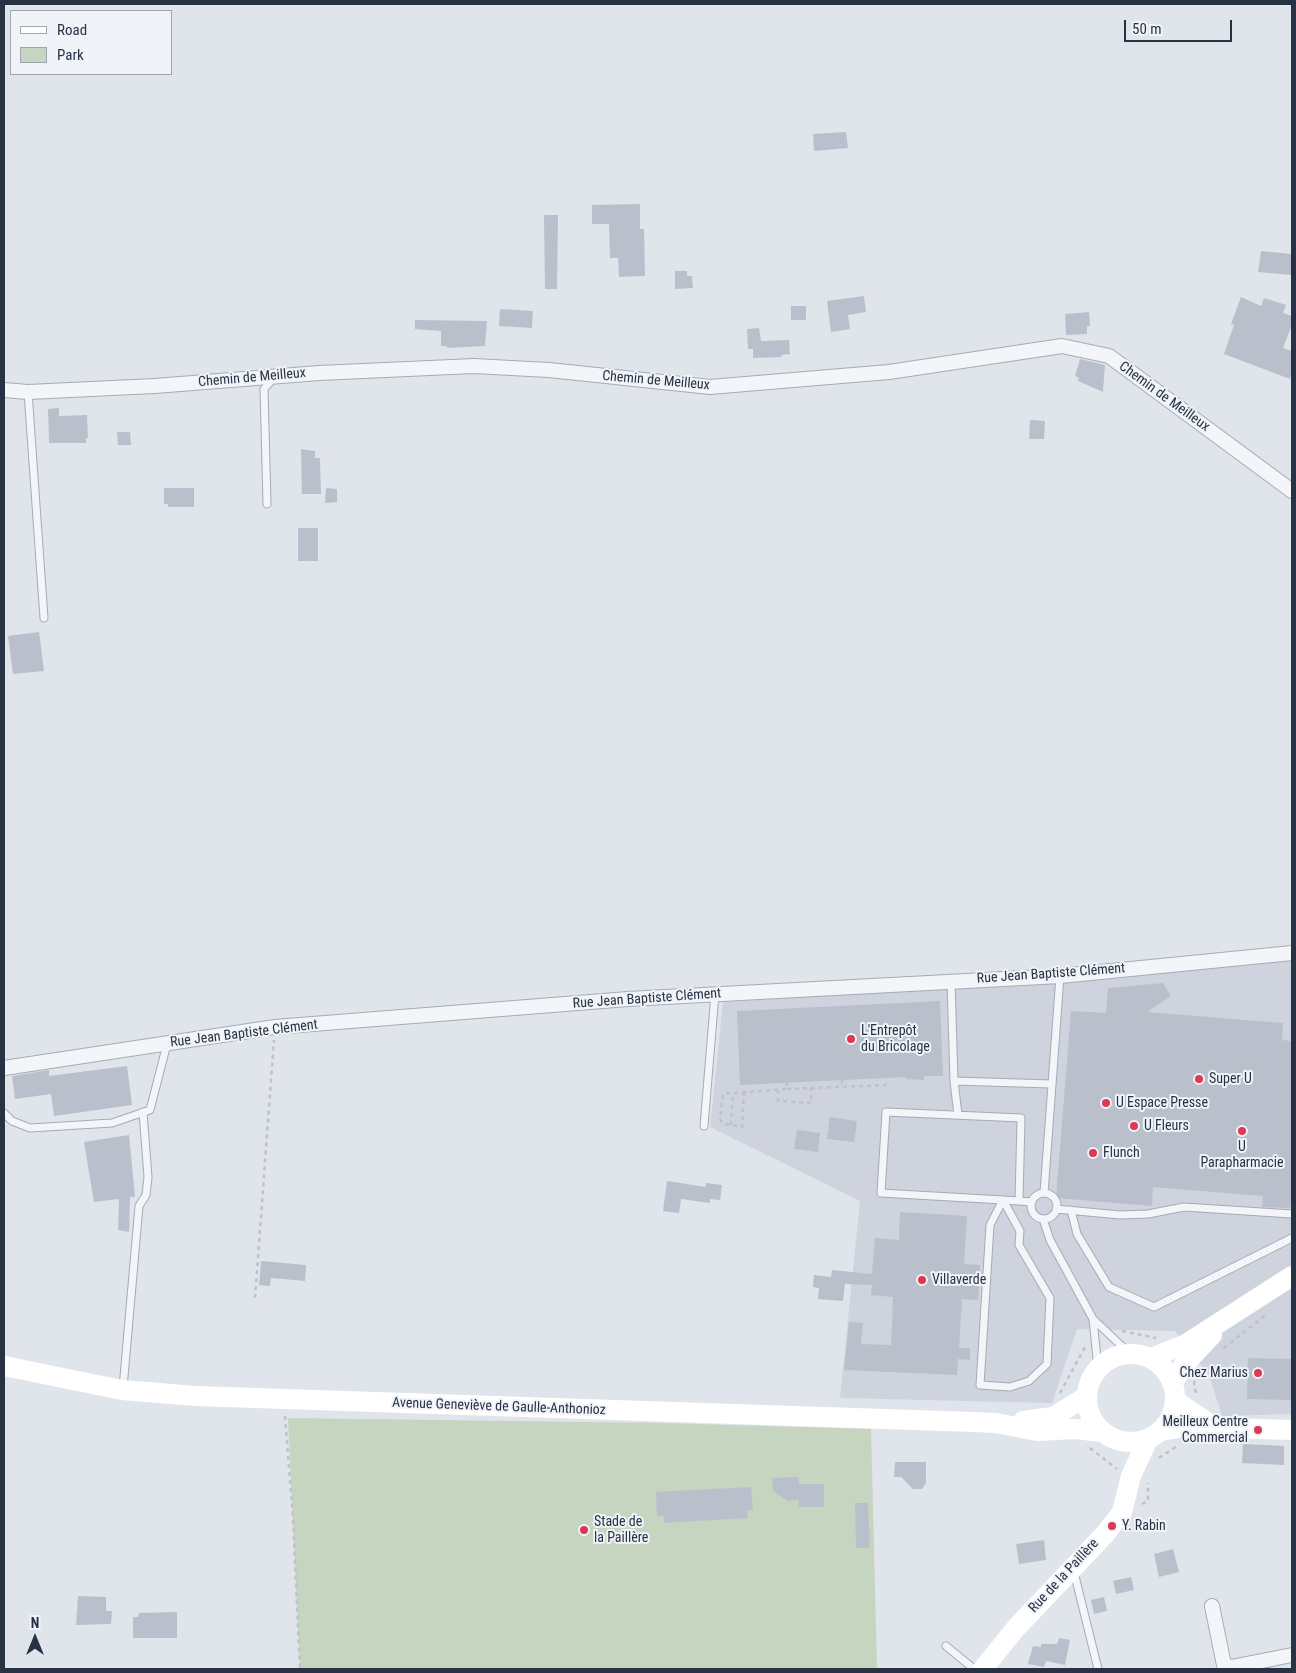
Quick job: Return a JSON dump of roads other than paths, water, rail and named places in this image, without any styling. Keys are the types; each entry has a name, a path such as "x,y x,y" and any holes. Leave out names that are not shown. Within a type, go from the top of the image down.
{"main road":[{"path":"1152,1358 1186,1344 1292,1276"},
{"path":"1155,1435 1168,1422 1181,1394 1184,1365 1231,1316"},
{"path":"1131,1476 1108,1435 1091,1415 1087,1396 1092,1377 1107,1361 1130,1354 1152,1358 1160,1364 1181,1394 1218,1429"},
{"name":"Avenue Geneviève de Gaulle-Anthonioz","path":"4,1366 122,1390 282,1400 996,1424 1037,1431 1075,1428 1108,1435"},
{"name":"Avenue Geneviève de Gaulle-Anthonioz","path":"996,1424 1053,1417 1087,1396"},
{"path":"1108,1435 1124,1442 1185,1427 1292,1430"},
{"name":"Rue de la Paillère","path":"983,1669 1016,1628 1072,1566 1106,1533 1122,1512 1131,1476 1155,1435"}],"street":[{"name":"Chemin de Meilleux","path":"4,390 28,392 155,386 276,376 474,366 549,370 710,387 890,372 1062,346 1110,356 1292,492"},
{"name":"Rue Jean Baptiste Clément","path":"4,1068 275,1028 628,999 1060,976 1292,953"},
{"path":"1212,1606 1224,1665 1231,1667 1292,1655"}],"lane":[{"path":"267,504 264,389 276,376"},
{"path":"28,392 44,618"},
{"path":"1044,1193 1060,976"},
{"path":"951,981 954,1081 958,1115"},
{"path":"704,1126 715,994"},
{"path":"4,1113 12,1121 30,1128 112,1123 150,1110 167,1044"},
{"path":"954,1081 1051,1084"},
{"path":"122,1390 138,1206 146,1196 148,1177 143,1112"},
{"path":"1019,1201 1022,1118 886,1112 882,1193 1032,1202"},
{"path":"1044,1219 1052,1216 1056,1209 1054,1198 1044,1193 1036,1196 1032,1202 1033,1213 1044,1219 1050,1240 1094,1319 1130,1354"},
{"path":"1003,1200 1020,1231 1019,1245 1050,1298 1046,1364 1029,1380 1010,1388 980,1385 990,1225 1003,1200"},
{"path":"1056,1209 1120,1215 1148,1214 1184,1208 1292,1214"},
{"path":"1071,1210 1078,1234 1109,1287 1154,1307 1292,1238"},
{"path":"1094,1319 1098,1369"},
{"path":"1072,1566 1098,1669"},
{"path":"946,1646 974,1669"}],"place":[{"name":"L'Entrepôt du Bricolage","path":"851,1039"},
{"name":"Super U","path":"1199,1079"},
{"name":"U Espace Presse","path":"1106,1103"},
{"name":"U Fleurs","path":"1134,1126"},
{"name":"U Parapharmacie","path":"1242,1131"},
{"name":"Flunch","path":"1093,1153"},
{"name":"Villaverde","path":"922,1280"},
{"name":"Chez Marius","path":"1258,1373"},
{"name":"Meilleux Centre Commercial","path":"1258,1430"},
{"name":"Y. Rabin","path":"1112,1526"},
{"name":"Stade de la Paillère","path":"584,1530"}]}
